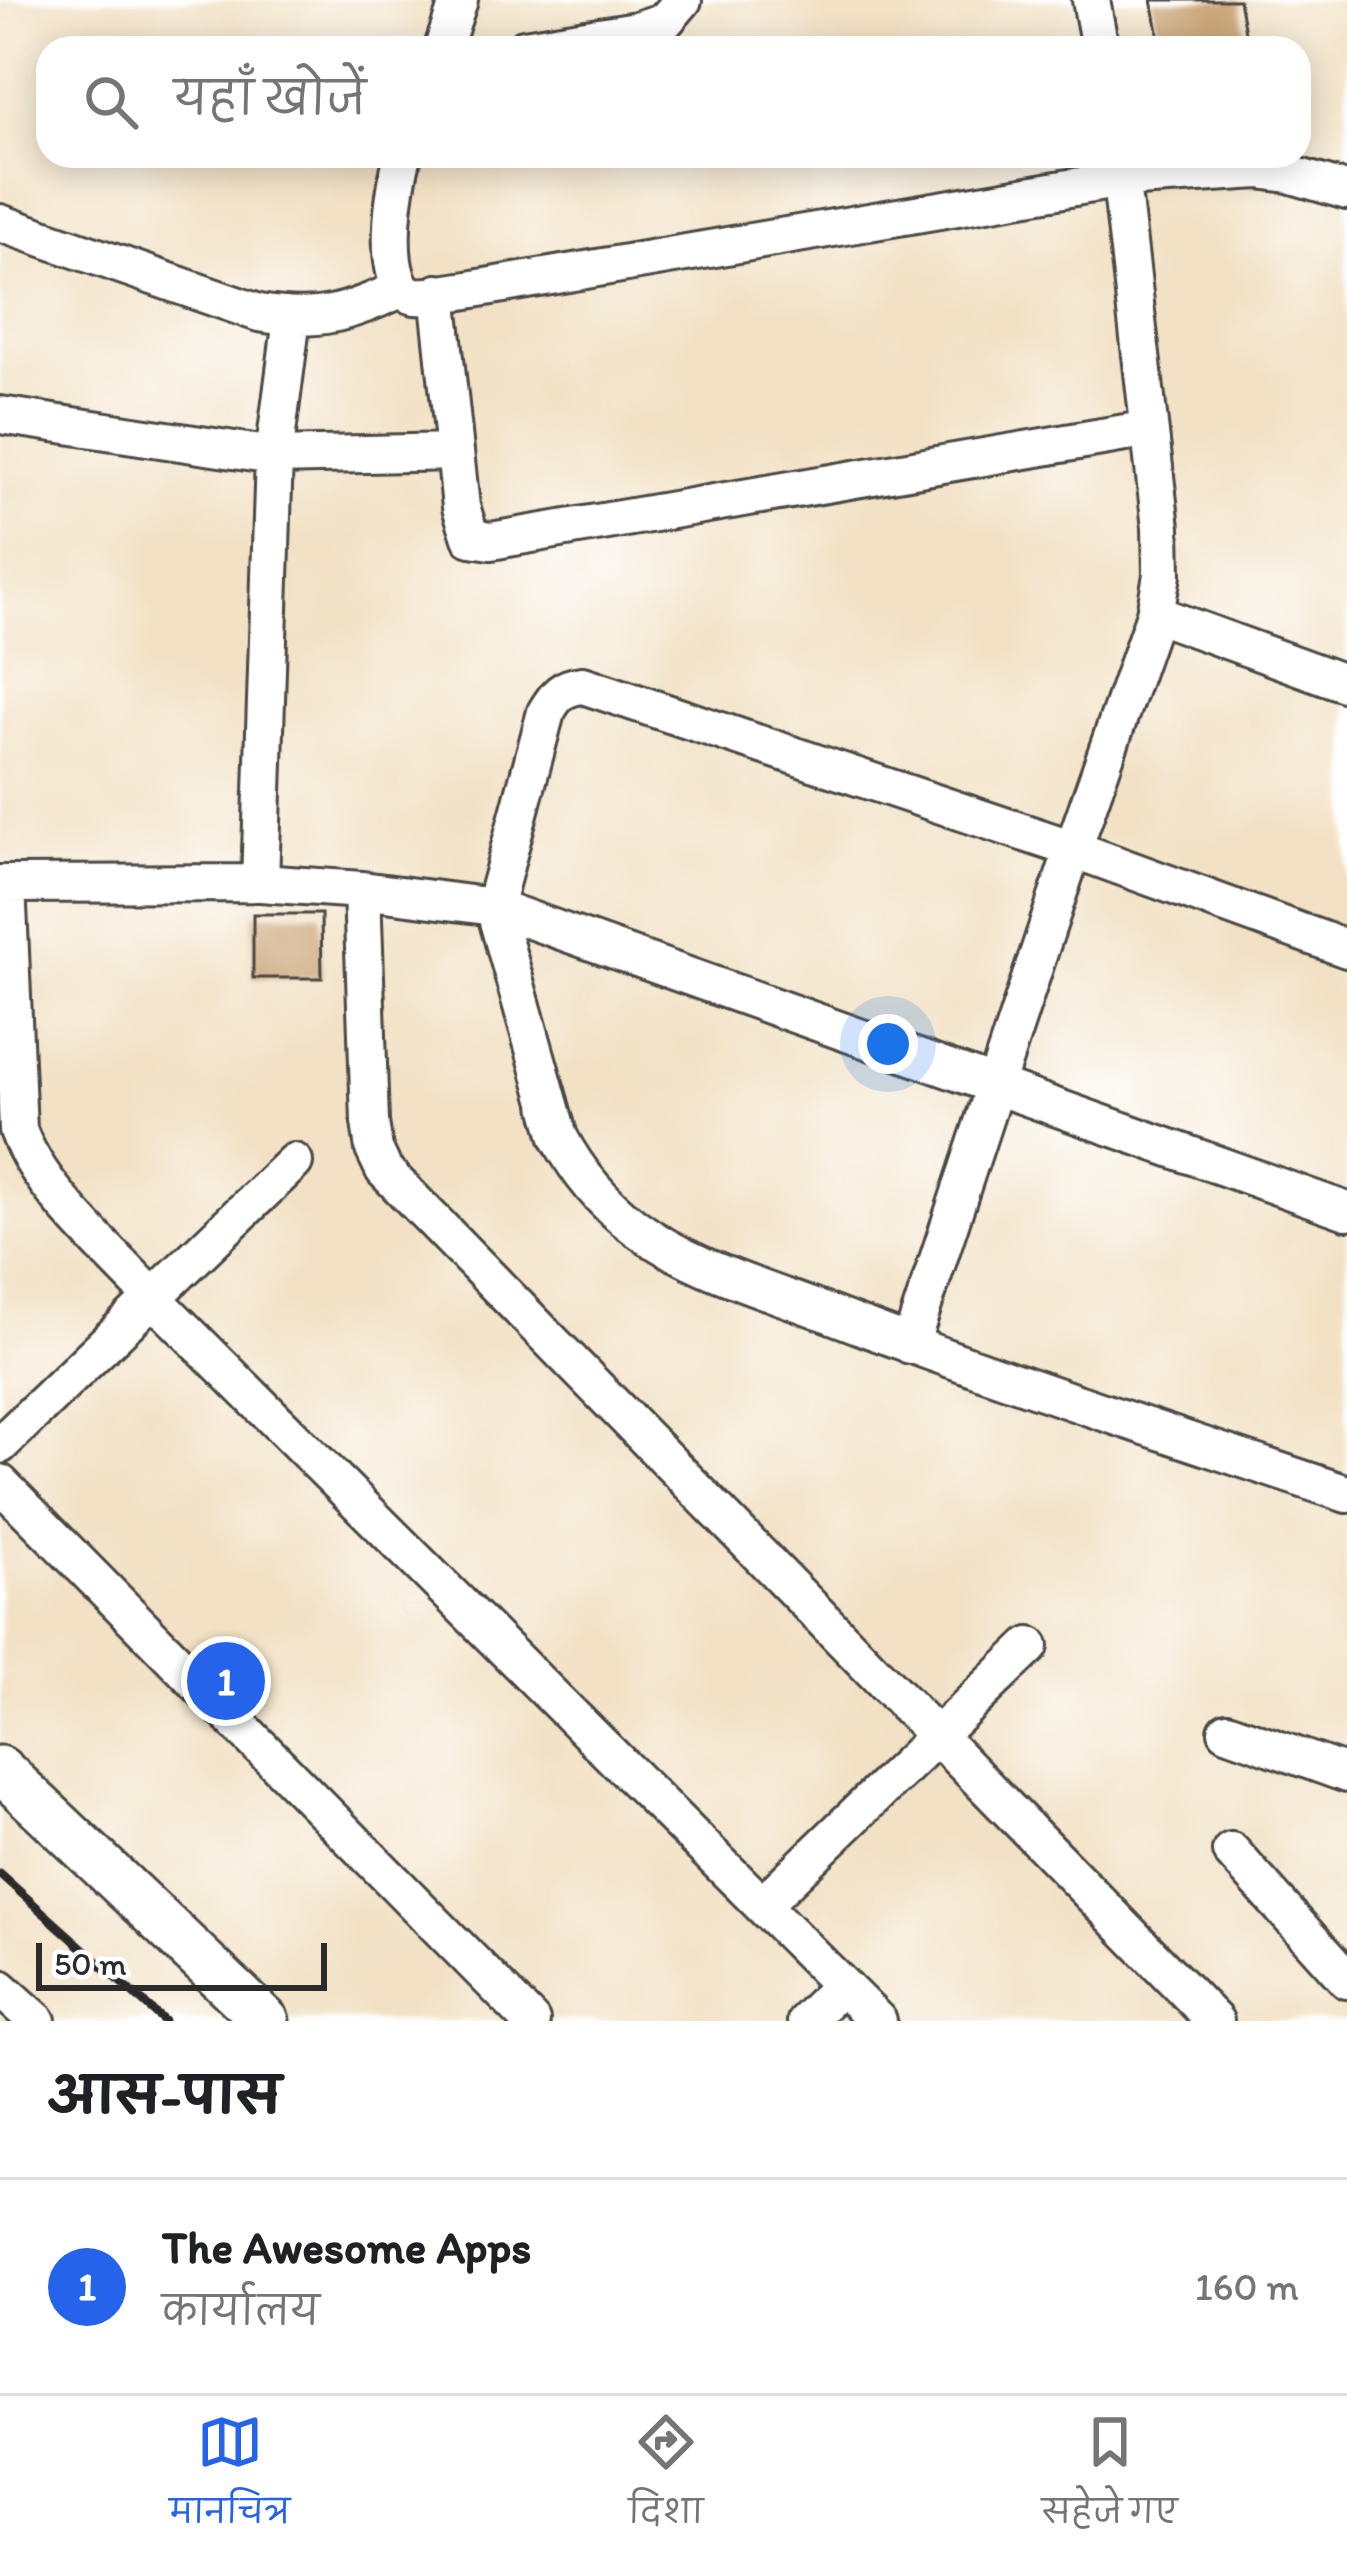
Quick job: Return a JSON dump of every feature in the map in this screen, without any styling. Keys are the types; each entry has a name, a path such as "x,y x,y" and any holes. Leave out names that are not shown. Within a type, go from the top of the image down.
{"street":[{"path":"447,36 459,0"},
{"path":"599,36 665,21 683,0"},
{"path":"1091,0 1098,36"},
{"path":"400,168 392,201 397,279 401,289 413,296 1120,168 1259,170 1347,191"},
{"path":"910,1345 1155,614 1162,574 1161,528 1120,168"},
{"path":"0,223 259,313 292,318 343,315 401,289"},
{"path":"438,293 463,522 471,538 491,541 1149,429"},
{"path":"260,883 274,456 292,318"},
{"path":"0,415 274,456 455,452"},
{"path":"1155,614 1347,684"},
{"path":"1347,949 1073,850 600,690 567,686 546,712 494,908 559,1137 573,1165 604,1201 638,1229 687,1259 910,1345 1347,1494"},
{"path":"878,2021 152,1298 46,1180 19,1130 3,884 260,883 362,890 494,908 1347,1211"},
{"path":"362,890 370,1122 374,1149 384,1169 1215,2021"},
{"path":"0,1445 294,1162"},
{"path":"0,1483 531,2021"},
{"path":"762,1905 1030,1646"},
{"path":"1227,1731 1347,1774"},
{"path":"0,1768 266,2021"},
{"path":"1231,1851 1347,1980"},
{"path":"806,2021 842,1985"},
{"path":"0,1988 37,2021"}],"building":[{"path":"1152,0 1239,0 1246,36 1159,36"},
{"path":"253,914 321,914 322,978 253,978"}],"railway":[{"path":"0,1874 164,2021"}],"place":[{"name":"The Awesome Apps","path":"226,1681"}]}
